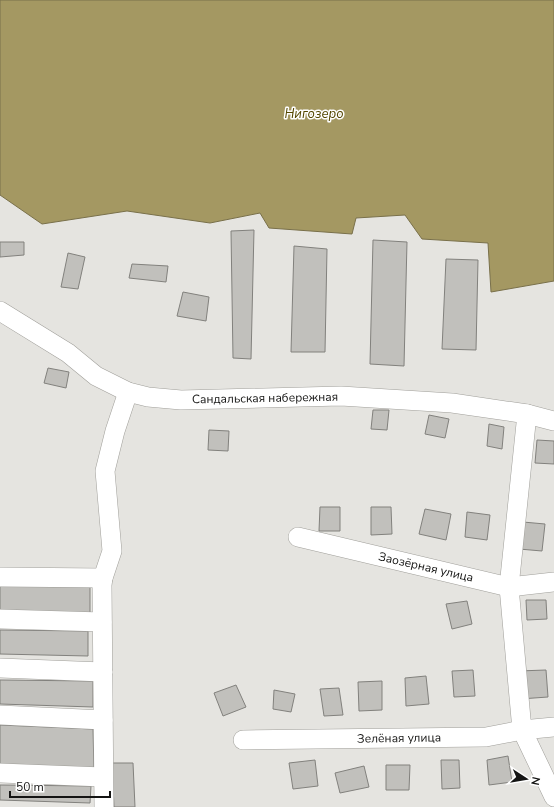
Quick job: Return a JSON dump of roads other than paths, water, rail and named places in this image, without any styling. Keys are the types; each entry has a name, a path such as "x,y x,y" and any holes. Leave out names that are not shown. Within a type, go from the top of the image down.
{"street":[{"name":"Сандальская набережная","path":"0,311 68,353 96,376 128,392 148,397 181,400 341,396 452,403 527,414 554,421"},
{"path":"104,807 102,578 112,551 105,471 115,431 128,392"},
{"path":"527,414 509,587 522,730 554,797"},
{"name":"Заозёрная улица","path":"298,537 509,587 554,582"},
{"path":"0,577 102,578"},
{"path":"0,619 102,622"},
{"path":"0,668 103,672"},
{"path":"0,716 103,720"},
{"name":"Зелёная улица","path":"243,740 486,737 522,730 554,727"},
{"path":"0,774 103,777"}],"water":[{"name":"Нигозеро","path":"0,0 554,0 554,281 491,292 488,243 422,239 405,215 356,218 352,234 269,228 260,213 210,223 127,211 42,224 0,195"}]}
